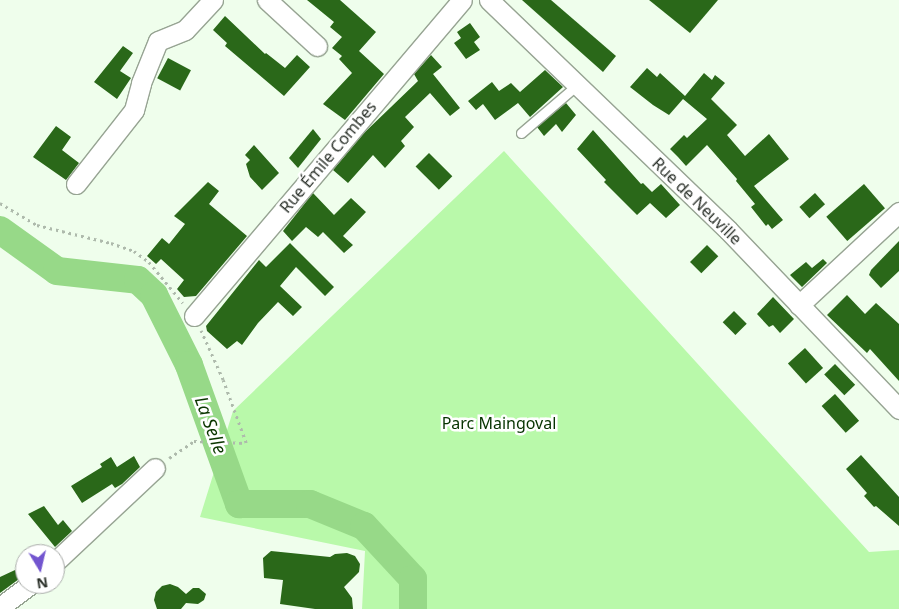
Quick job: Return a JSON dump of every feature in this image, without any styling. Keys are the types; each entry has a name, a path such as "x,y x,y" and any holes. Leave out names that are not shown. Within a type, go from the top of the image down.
{"street":[{"path":"76,184 134,110 141,83 158,41 185,30 213,0"},
{"path":"267,0 317,46"},
{"name":"Rue Émile Combes","path":"194,316 462,0"},
{"name":"Rue de Neuville","path":"489,0 728,230 899,409"},
{"path":"799,305 899,212"},
{"path":"65,553 155,468"},
{"path":"0,607 18,594"}],"lane":[{"path":"521,133 577,85"}],"path":[{"path":"0,203 37,224 111,242 134,251 149,262 194,316 223,380 246,443 194,441 155,468"}],"green space":[{"name":"Parc Maingoval","path":"504,151 869,552 899,550 899,609 362,609 365,551 200,517 233,411"}],"building":[{"path":"307,0 340,0 376,32 359,51 384,74 345,120 323,104 352,73 339,59 342,56 332,48 342,37 330,27 334,22"},
{"path":"522,0 551,0 616,56 603,72"},
{"path":"649,0 718,0 690,33"},
{"path":"225,16 265,54 285,68 297,55 310,67 284,96 225,46 227,43 213,30"},
{"path":"470,23 480,37 474,42 480,50 466,59 454,43 461,38 457,32"},
{"path":"123,46 133,53 120,71 131,78 117,99 94,82"},
{"path":"431,55 442,67 433,74 460,108 450,116 430,93 405,117 414,127 401,141 405,146 385,168 373,155 348,183 333,170 364,133 418,81 414,74"},
{"path":"168,58 191,70 180,91 157,78"},
{"path":"647,68 657,77 660,73 685,96 704,73 712,80 715,75 725,83 711,99 737,125 727,135 745,156 769,134 789,159 754,186 783,220 772,229 768,224 766,226 751,207 755,204 736,181 737,179 707,145 686,166 670,149 684,135 687,138 707,119 683,99 669,115 630,87"},
{"path":"545,70 563,87 530,117 518,103 495,120 483,104 476,110 468,101 492,82 499,91 511,83 520,92"},
{"path":"566,103 576,115 562,132 556,124 544,136 537,127"},
{"path":"56,126 71,137 62,150 79,163 66,180 33,157"},
{"path":"313,129 321,139 298,168 289,158"},
{"path":"593,130 641,184 643,183 652,192 661,184 680,205 666,218 650,203 637,215 604,182 606,180 577,149"},
{"path":"254,145 279,173 262,190 250,177 246,164 250,160 245,155"},
{"path":"429,153 452,176 439,190 416,166"},
{"path":"208,182 219,191 209,204 247,236 196,296 184,297 177,289 184,280 161,259 156,264 147,256 162,238 169,244 185,224 174,216"},
{"path":"864,184 885,208 847,241 826,217"},
{"path":"313,193 334,215 351,198 366,212 343,236 353,245 344,253 323,232 318,237 306,227 292,241 283,231"},
{"path":"815,193 825,204 809,218 799,207"},
{"path":"899,241 899,271 881,288 869,275 871,270"},
{"path":"290,243 334,287 325,296 296,267 280,286 302,307 293,316 278,302 258,323 242,345 237,341 227,349 207,331 206,326 259,260 266,267"},
{"path":"707,245 718,256 701,273 690,262"},
{"path":"823,259 827,263 802,287 790,275 806,262 812,268"},
{"path":"847,295 865,314 876,303 899,324 899,381 870,349 867,353 827,315"},
{"path":"773,297 794,319 780,333 773,325 769,327 757,314"},
{"path":"734,311 747,324 735,335 723,322"},
{"path":"805,348 823,368 806,383 788,363"},
{"path":"835,364 855,385 844,395 824,374"},
{"path":"835,394 859,421 846,433 822,406"},
{"path":"861,455 899,497 899,526 876,506 874,507 864,496 867,493 846,469"},
{"path":"134,456 140,467 122,484 115,488 112,484 82,503 71,486 102,467 100,464 111,457 117,467"},
{"path":"44,506 58,525 63,520 72,531 58,544 53,544 28,514"},
{"path":"271,551 330,557 335,554 347,553 355,556 360,564 359,572 344,587 352,598 353,609 315,609 280,604 283,580 264,578 263,558"},
{"path":"15,570 15,582 0,593 0,577"},
{"path":"170,584 178,587 186,594 193,588 199,588 206,594 204,600 198,604 186,603 181,609 157,609 154,600 156,592 162,586"}],"waterway":[{"name":"La Selle","path":"0,230 57,271 138,280 154,295 189,365 239,504 310,504 364,526 413,579 413,609"}]}
